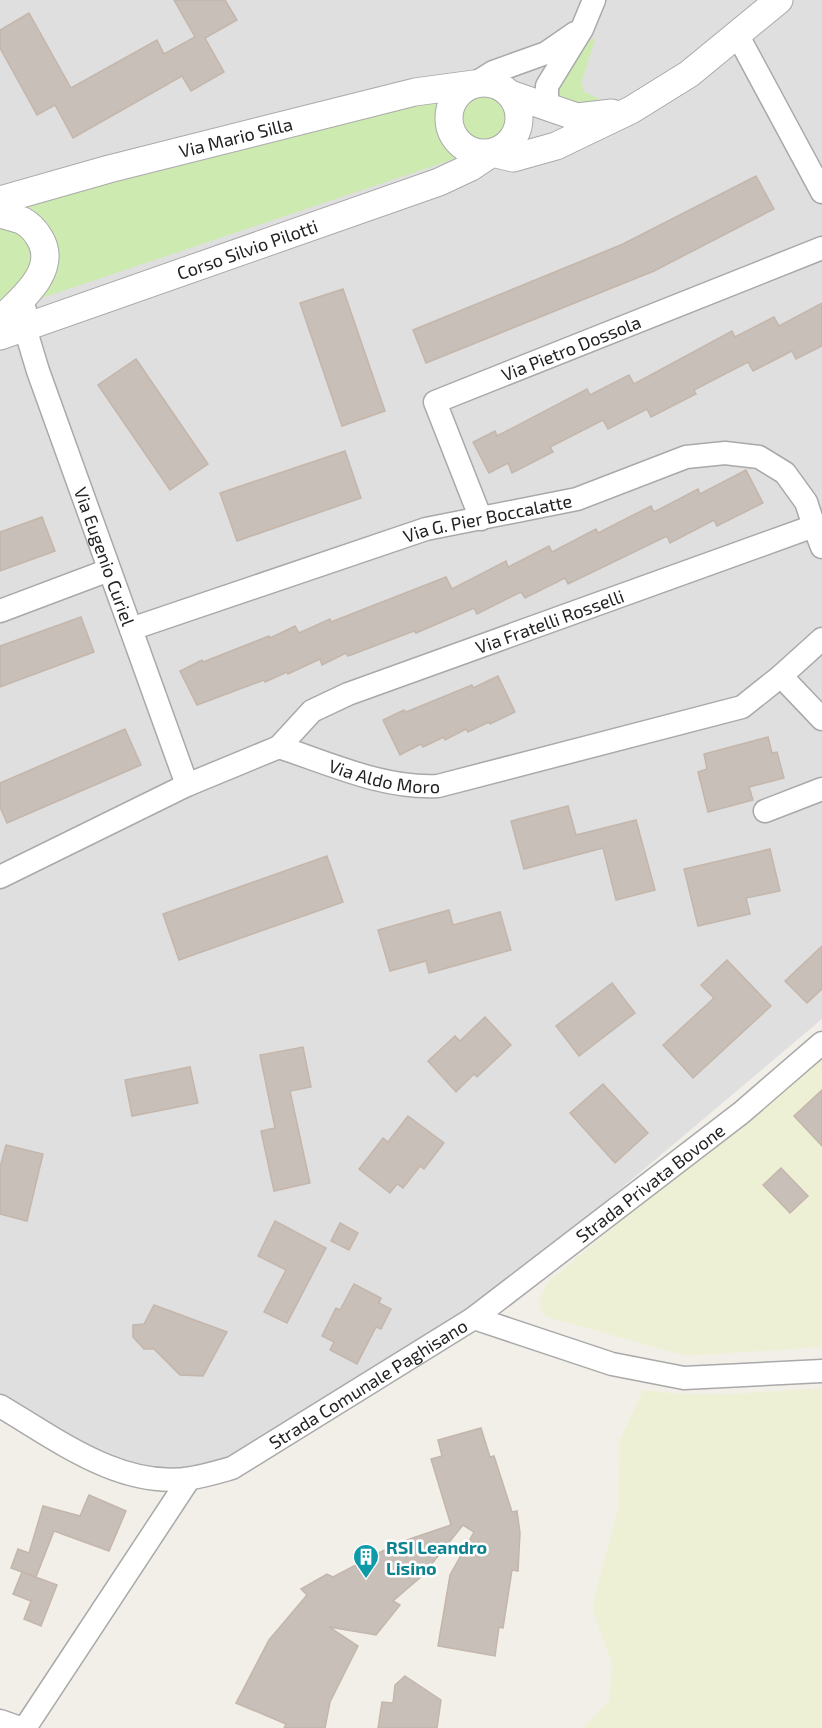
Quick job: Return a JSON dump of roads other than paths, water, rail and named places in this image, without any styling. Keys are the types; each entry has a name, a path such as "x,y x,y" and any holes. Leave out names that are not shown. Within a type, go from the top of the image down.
{"street":[{"path":"552,109 547,99 547,86 582,29 594,0"},
{"path":"582,29 546,53 493,72 462,90 454,98 450,108 450,129 454,138 471,151 513,158 556,146 631,111 689,74 780,2"},
{"path":"738,36 822,192"},
{"path":"474,84 492,83 510,94 577,117 631,111"},
{"name":"Via Mario Silla","path":"0,200 109,169 415,92 474,84"},
{"name":"Corso Silvio Pilotti","path":"8,328 439,182 471,167 510,143 519,123 516,103 510,94"},
{"path":"0,214 22,221 33,228 42,242 45,255 43,270 8,328"},
{"name":"Via Pietro Dossola","path":"481,519 435,402 822,248"},
{"name":"Via Eugenio Curiel","path":"8,328 109,570 187,785"},
{"name":"Via G. Pier Boccalatte","path":"131,629 426,529 577,499 686,457 725,453 759,457 785,473 806,502 818,537"},
{"name":"Via Fratelli Rosselli","path":"279,747 312,711 348,694 818,537"},
{"path":"0,611 109,570"},
{"name":"Via Aldo Moro","path":"279,747 390,783 414,788 438,786 742,707 782,676 822,639"},
{"path":"782,676 822,719"},
{"path":"0,877 187,785 279,747"},
{"path":"765,811 822,789"},
{"name":"Strada Privata Bovone","path":"474,1318 741,1113 822,1043"},
{"name":"Strada Comunale Paghisano","path":"0,1406 86,1456 138,1477 189,1479 232,1468 474,1318 612,1364 684,1378 822,1371"},
{"path":"25,1728 189,1479"},
{"path":"0,1721 20,1728"}],"place":[{"name":"RSI Leandro Lisino","path":"366,1580"}]}
